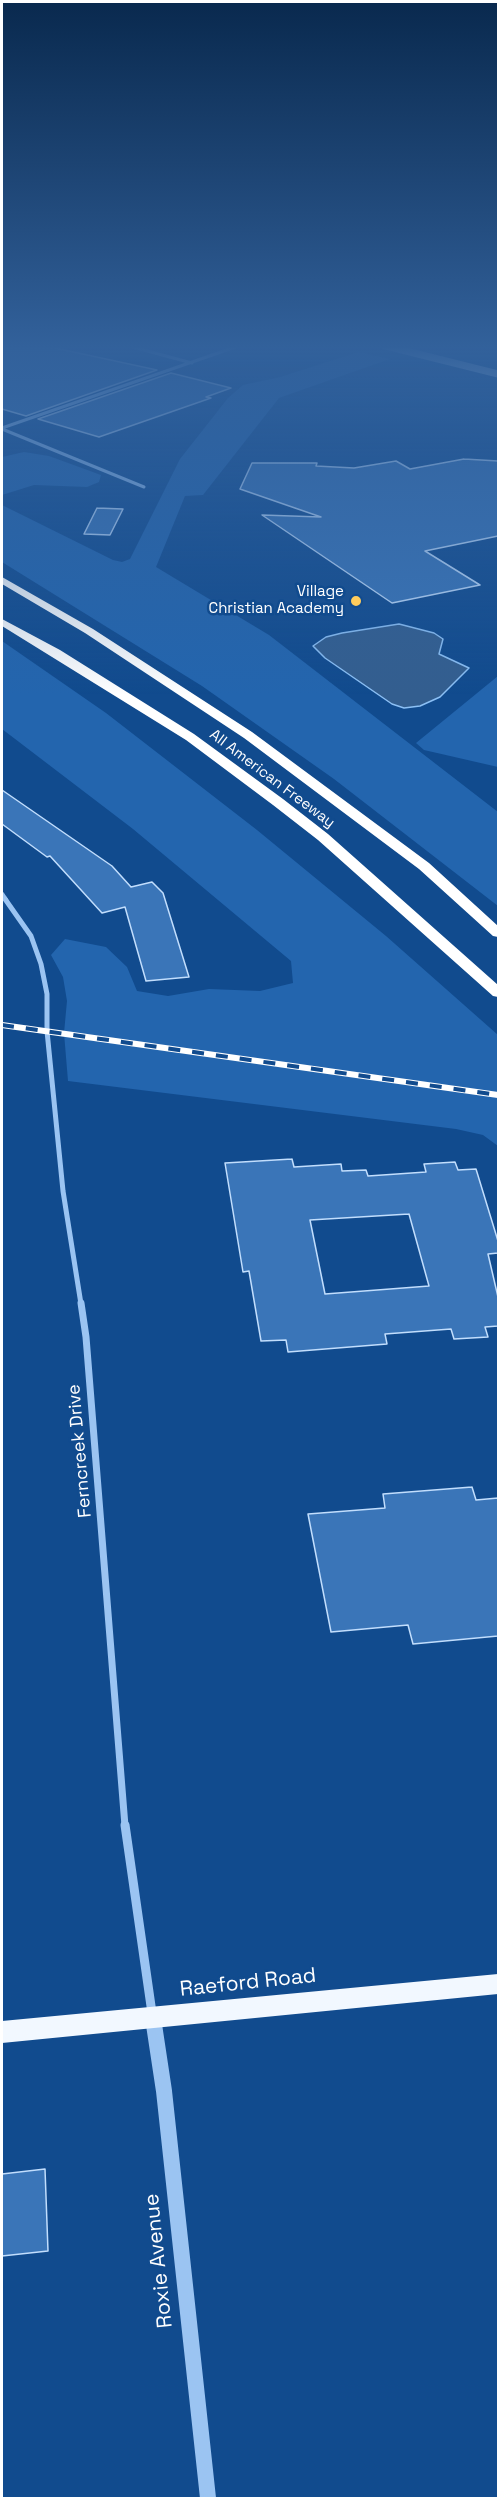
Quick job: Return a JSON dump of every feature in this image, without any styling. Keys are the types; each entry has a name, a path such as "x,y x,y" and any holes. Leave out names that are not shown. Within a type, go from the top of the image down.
{"highway":[{"name":"All American Freeway","path":"2,580 89,631 248,735 424,866 498,933"},
{"name":"All American Freeway","path":"2,622 56,653 181,732 278,802 323,837 498,993"},
{"name":"Raeford Road","path":"2,2032 498,1984"}],"street":[{"path":"83,462 144,487"},
{"name":"Ferncreek Drive","path":"2,894 31,936 41,964 47,994 46,1030 63,1191 86,1337 127,1847 153,2018"},
{"name":"Roxie Avenue","path":"153,2018 164,2091 208,2499"}],"shaded area":[{"path":"2,462 65,462 101,475 99,482 87,487 34,485 2,495"},
{"path":"179,462 229,462 203,495 185,496 156,567 269,635 498,812 498,906 334,779 202,686 2,562 2,505 113,560 122,562 130,559"},
{"path":"399,624 434,633 443,639 439,654 469,668 440,697 420,706 404,708 392,704 325,658 313,646 326,637"},
{"path":"2,641 106,713 257,830 386,936 498,1035 498,1146 483,1135 456,1129 68,1081 64,1033 67,1001 63,977 51,955 65,939 106,947 127,967 137,991 168,996 209,989 260,991 293,983 291,961 133,829 2,729"},
{"path":"498,676 498,767 424,750 416,743"}],"building":[{"path":"397,462 410,469 450,462 498,462 498,536 425,551 480,585 392,603 262,515 321,517 240,489 252,463 317,463 316,466 354,468"},
{"path":"97,508 123,509 110,535 84,534"},
{"path":"2,790 112,866 131,887 152,882 163,893 189,977 146,981 125,907 102,913 50,856 47,857 2,824"},
{"path":"292,1159 294,1167 341,1164 342,1171 366,1170 368,1176 426,1172 424,1164 455,1162 458,1170 476,1169 498,1241 498,1253 488,1254 498,1297 498,1326 485,1327 488,1337 454,1339 451,1329 385,1334 387,1344 288,1352 286,1340 261,1341 249,1271 243,1272 225,1163","holes":["409,1214 429,1286 325,1294 310,1220"]},
{"path":"472,1487 476,1500 498,1498 498,1636 413,1644 408,1625 331,1632 308,1514 385,1508 383,1494"},
{"path":"45,2169 48,2251 2,2256 2,2174"}],"railway":[{"path":"2,1025 498,1095"}],"place":[{"name":"Village Christian Academy","path":"356,601"}]}
